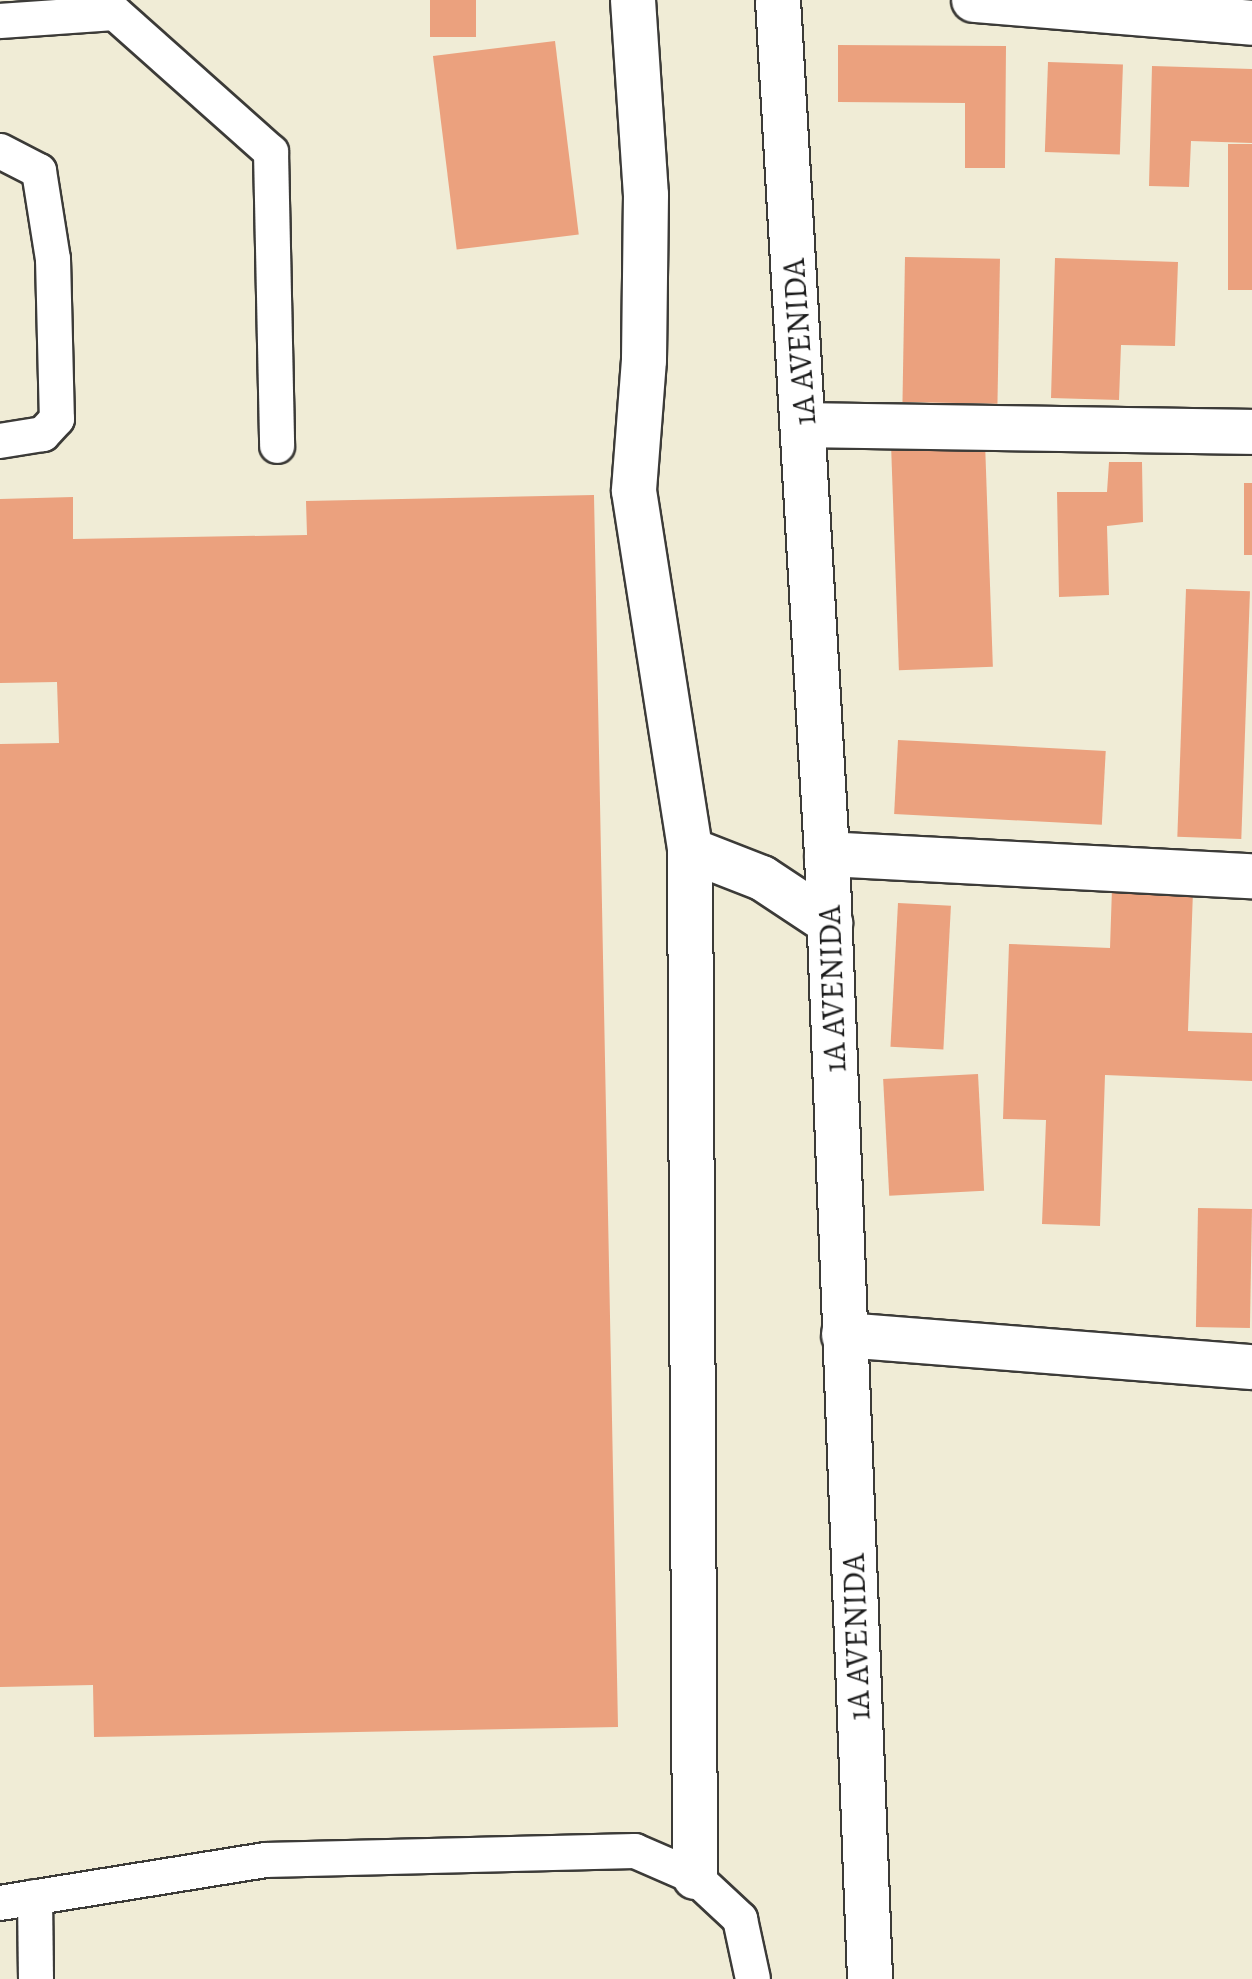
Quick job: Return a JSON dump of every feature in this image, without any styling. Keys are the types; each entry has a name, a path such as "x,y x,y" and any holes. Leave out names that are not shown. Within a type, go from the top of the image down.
{"street":[{"path":"633,0 646,195 644,360 634,491 690,850 695,1877"},
{"name":"1A AVENIDA","path":"778,0 805,425 827,854 870,1979"},
{"path":"974,0 1252,23"},
{"path":"805,425 1252,432"},
{"path":"690,850 762,878 830,923"},
{"path":"827,854 1252,876"},
{"path":"844,1335 1252,1367"}],"lane":[{"path":"0,21 115,13 271,152 277,446"},
{"path":"0,151 39,171 53,259 57,419 43,434 0,441"},
{"path":"0,1903 265,1860 635,1851 695,1877 740,1919 753,1979"},
{"path":"35,1897 36,1979"}],"building":[{"path":"430,0 476,0 476,37 430,37"},
{"path":"555,41 579,235 457,250 433,56"},
{"path":"838,45 1006,46 1005,168 965,168 965,103 838,102"},
{"path":"1048,62 1123,65 1120,155 1045,152"},
{"path":"1152,66 1252,69 1252,143 1191,141 1189,187 1149,186"},
{"path":"1228,144 1252,144 1252,290 1228,290"},
{"path":"905,257 1000,259 997,404 902,402"},
{"path":"1055,258 1178,262 1175,346 1121,345 1119,400 1051,398"},
{"path":"985,442 993,667 899,670 891,445"},
{"path":"1109,462 1142,462 1143,522 1107,526 1109,595 1059,597 1057,492 1107,492"},
{"path":"1244,483 1252,483 1252,555 1244,555"},
{"path":"594,495 618,1727 94,1737 93,1685 0,1687 0,744 59,743 57,682 0,683 0,499 73,497 73,539 307,535 306,501"},
{"path":"1186,589 1250,591 1241,839 1177,837"},
{"path":"898,740 1106,751 1102,825 894,814"},
{"path":"1112,888 1193,891 1188,1031 1252,1033 1252,1081 1105,1075 1100,1226 1042,1224 1046,1120 1003,1119 1009,944 1110,948"},
{"path":"898,903 951,906 943,1050 890,1047"},
{"path":"978,1074 984,1191 889,1196 883,1079"},
{"path":"1198,1208 1252,1209 1250,1328 1196,1327"}]}
